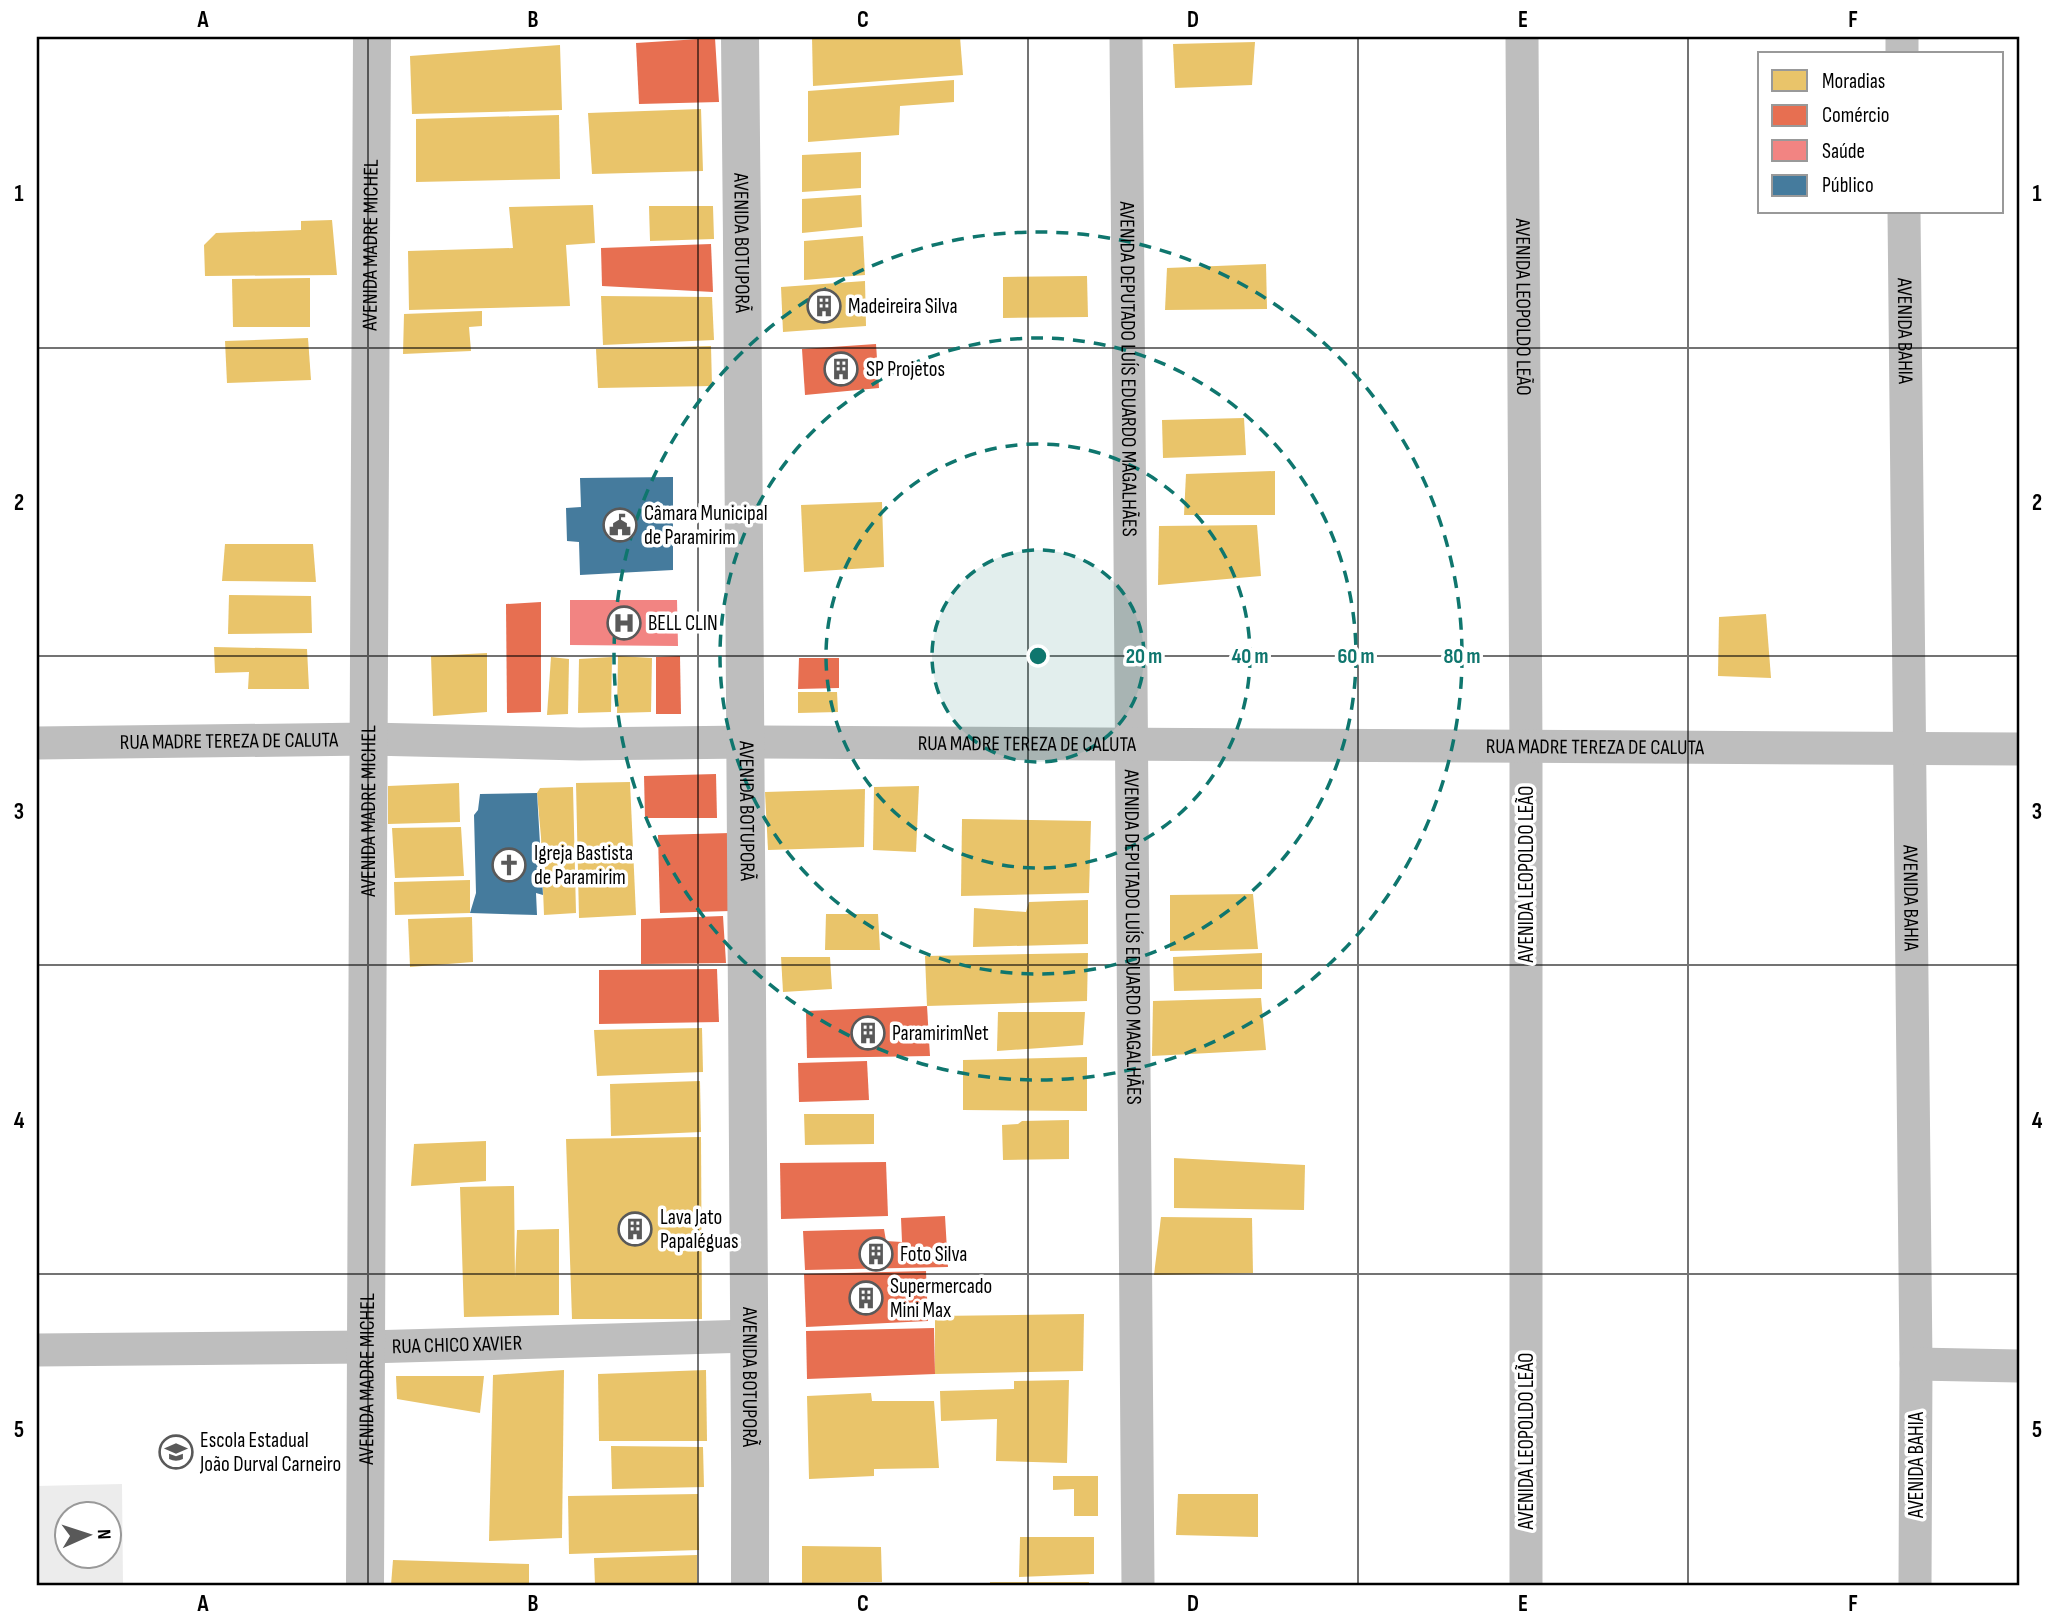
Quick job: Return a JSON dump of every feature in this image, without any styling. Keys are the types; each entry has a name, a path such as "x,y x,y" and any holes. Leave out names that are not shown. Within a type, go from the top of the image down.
{"street":[{"name":"AVENIDA MADRE MICHEL","path":"365,1585 372,37"},
{"name":"AVENIDA BOTUPORÃ","path":"740,37 747,742 750,1585"},
{"name":"AVENIDA DEPUTADO LUÍS EDUARDO MAGALHÃES","path":"1126,37 1138,1585"},
{"name":"AVENIDA LEOPOLDO LEÃO","path":"1522,37 1526,748 1526,1585"},
{"name":"AVENIDA BAHIA","path":"1904,214 1916,1364 1915,1585"},
{"name":"RUA MADRE TEREZA DE CALUTA","path":"37,743 369,739 580,744 1133,743 1526,748 2019,749"},
{"name":"RUA CHICO XAVIER","path":"37,1350 367,1347 750,1336"},
{"path":"1916,1364 2019,1366"}],"shaded area":[{"path":"122,1484 123,1585 37,1585 37,1486"}],"building: Moradias":[{"path":"812,37 960,37 963,75 813,86"},
{"path":"1255,42 1252,85 1175,88 1173,44"},
{"path":"560,45 562,110 412,114 410,56"},
{"path":"954,80 954,102 900,106 899,135 808,142 808,91"},
{"path":"701,109 703,171 592,174 588,113"},
{"path":"559,115 560,179 416,182 416,119"},
{"path":"861,152 861,188 802,192 802,155"},
{"path":"861,195 862,227 802,233 802,199"},
{"path":"593,205 595,243 566,245 570,306 409,310 408,251 513,248 509,207"},
{"path":"649,206 713,206 714,239 650,241"},
{"path":"332,220 337,275 205,276 204,245 216,233 301,230 301,221"},
{"path":"863,236 865,275 804,280 804,241"},
{"path":"1266,264 1267,309 1165,310 1167,268"},
{"path":"1087,276 1088,317 1003,318 1003,277"},
{"path":"310,278 310,327 233,327 232,279"},
{"name":"Madeireira Silva","path":"865,281 866,326 783,332 781,287"},
{"path":"601,296 712,297 714,340 603,345"},
{"path":"482,311 482,326 469,327 471,351 403,354 404,314"},
{"path":"308,338 311,380 227,383 225,341"},
{"path":"711,346 712,386 598,388 596,349"},
{"path":"1244,418 1246,455 1163,458 1162,420"},
{"path":"1275,471 1275,515 1184,515 1186,474"},
{"path":"882,502 884,567 804,572 801,505"},
{"path":"1257,525 1261,576 1158,585 1159,526"},
{"path":"225,544 313,544 316,582 222,581"},
{"path":"229,595 311,596 312,633 228,634"},
{"path":"1766,614 1771,678 1718,676 1719,617"},
{"path":"214,647 307,649 309,689 248,689 249,672 215,673"},
{"path":"487,653 487,712 433,716 431,656"},
{"path":"618,656 652,658 651,712 617,713"},
{"path":"551,657 569,659 568,714 547,715"},
{"path":"612,657 611,712 578,713 579,659"},
{"path":"798,692 837,692 838,712 798,713"},
{"path":"630,782 636,915 579,918 576,783"},
{"path":"459,783 460,822 388,824 388,786"},
{"path":"919,786 916,852 873,850 874,787"},
{"path":"573,787 576,913 544,915 537,793 540,788"},
{"path":"865,789 864,847 768,850 765,792"},
{"path":"962,819 1091,821 1089,893 961,896"},
{"path":"461,827 464,876 395,878 392,828"},
{"path":"470,880 470,913 395,915 394,882"},
{"path":"1253,894 1258,949 1170,951 1170,895"},
{"path":"1088,900 1088,944 973,947 974,908 1026,912 1029,902"},
{"path":"826,914 878,914 880,950 825,950"},
{"path":"472,917 473,962 410,967 408,919"},
{"path":"1088,953 1087,1001 927,1006 925,956"},
{"path":"1262,953 1262,989 1174,991 1173,957"},
{"path":"781,957 830,957 832,989 783,992"},
{"path":"1261,998 1266,1050 1152,1056 1153,1001"},
{"path":"998,1012 1085,1012 1083,1045 997,1051"},
{"path":"702,1028 703,1072 597,1076 594,1030"},
{"path":"1087,1057 1087,1111 963,1110 963,1060"},
{"path":"700,1081 701,1132 611,1136 610,1084"},
{"path":"804,1114 874,1114 874,1144 805,1145"},
{"path":"1069,1120 1069,1159 1003,1160 1002,1125 1018,1124 1022,1121"},
{"name":"Lava Jato Papaléguas","path":"701,1137 702,1319 572,1319 566,1139"},
{"path":"486,1141 486,1181 411,1186 414,1144"},
{"path":"1174,1158 1305,1165 1304,1210 1174,1208"},
{"path":"514,1186 515,1278 517,1230 559,1229 559,1315 464,1317 460,1187"},
{"path":"1161,1217 1252,1218 1253,1273 1154,1275"},
{"path":"1084,1314 1083,1371 935,1374 935,1316"},
{"path":"564,1370 562,1538 489,1541 493,1375"},
{"path":"706,1370 707,1441 599,1441 598,1374"},
{"path":"396,1376 484,1376 480,1413 397,1399"},
{"path":"1069,1380 1067,1463 996,1461 997,1419 941,1421 940,1391 1014,1389 1014,1381"},
{"path":"871,1393 872,1401 934,1401 939,1468 874,1469 874,1476 809,1479 807,1396"},
{"path":"611,1446 703,1447 704,1487 612,1489"},
{"path":"1053,1476 1098,1476 1098,1516 1074,1516 1074,1489 1053,1490"},
{"path":"698,1494 699,1550 569,1554 568,1496"},
{"path":"1178,1494 1258,1494 1258,1537 1176,1535"},
{"path":"1020,1537 1094,1537 1094,1574 1019,1577"},
{"path":"802,1546 881,1547 882,1582 802,1583"},
{"path":"697,1555 697,1585 595,1585 594,1558"},
{"path":"393,1560 529,1564 529,1585 391,1585"},
{"path":"990,1582 1089,1582 1089,1585 990,1585"}],"building: Comércio":[{"path":"715,38 719,102 639,104 636,43"},
{"path":"711,244 713,292 602,286 601,248"},
{"name":"SP Projetos","path":"876,344 879,388 805,395 802,349"},
{"path":"541,602 541,712 507,713 506,604"},
{"path":"680,656 681,714 656,714 656,657"},
{"path":"799,658 839,658 839,688 798,689"},
{"path":"716,774 717,818 645,818 644,776"},
{"path":"730,833 731,911 660,913 658,835"},
{"path":"723,916 726,963 641,964 641,919"},
{"path":"717,969 719,1022 599,1024 599,970"},
{"name":"ParamirimNet","path":"927,1006 930,1056 807,1058 806,1011"},
{"path":"867,1061 869,1100 799,1102 798,1063"},
{"path":"886,1162 888,1216 781,1219 780,1163"},
{"name":"Foto Silva","path":"945,1216 948,1267 805,1270 803,1231 884,1229 886,1241 902,1242 901,1218"},
{"name":"Supermercado Mini Max","path":"926,1271 928,1321 806,1327 804,1274"},
{"path":"934,1328 935,1374 807,1379 806,1331"}],"building: Saúde":[{"name":"BELL CLIN","path":"570,600 677,600 678,646 570,645"}],"building: Público":[{"name":"Câmara Municipal de Paramirim","path":"673,477 673,570 580,575 579,542 567,541 566,508 581,507 580,478"},
{"name":"Igreja Bastista de Paramirim","path":"537,793 543,895 536,893 537,915 470,913 476,893 474,815 478,810 480,794"}],"place":[{"name":"Madeireira Silva","path":"824,306"},
{"name":"SP Projetos","path":"841,369"},
{"name":"Câmara Municipal de Paramirim","path":"620,525"},
{"name":"BELL CLIN","path":"624,623"},
{"name":"Igreja Bastista de Paramirim","path":"509,865"},
{"name":"ParamirimNet","path":"868,1033"},
{"name":"Lava Jato Papaléguas","path":"635,1229"},
{"name":"Foto Silva","path":"876,1254"},
{"name":"Supermercado Mini Max","path":"866,1298"},
{"name":"Escola Estadual João Durval Carneiro","path":"176,1452"}]}
